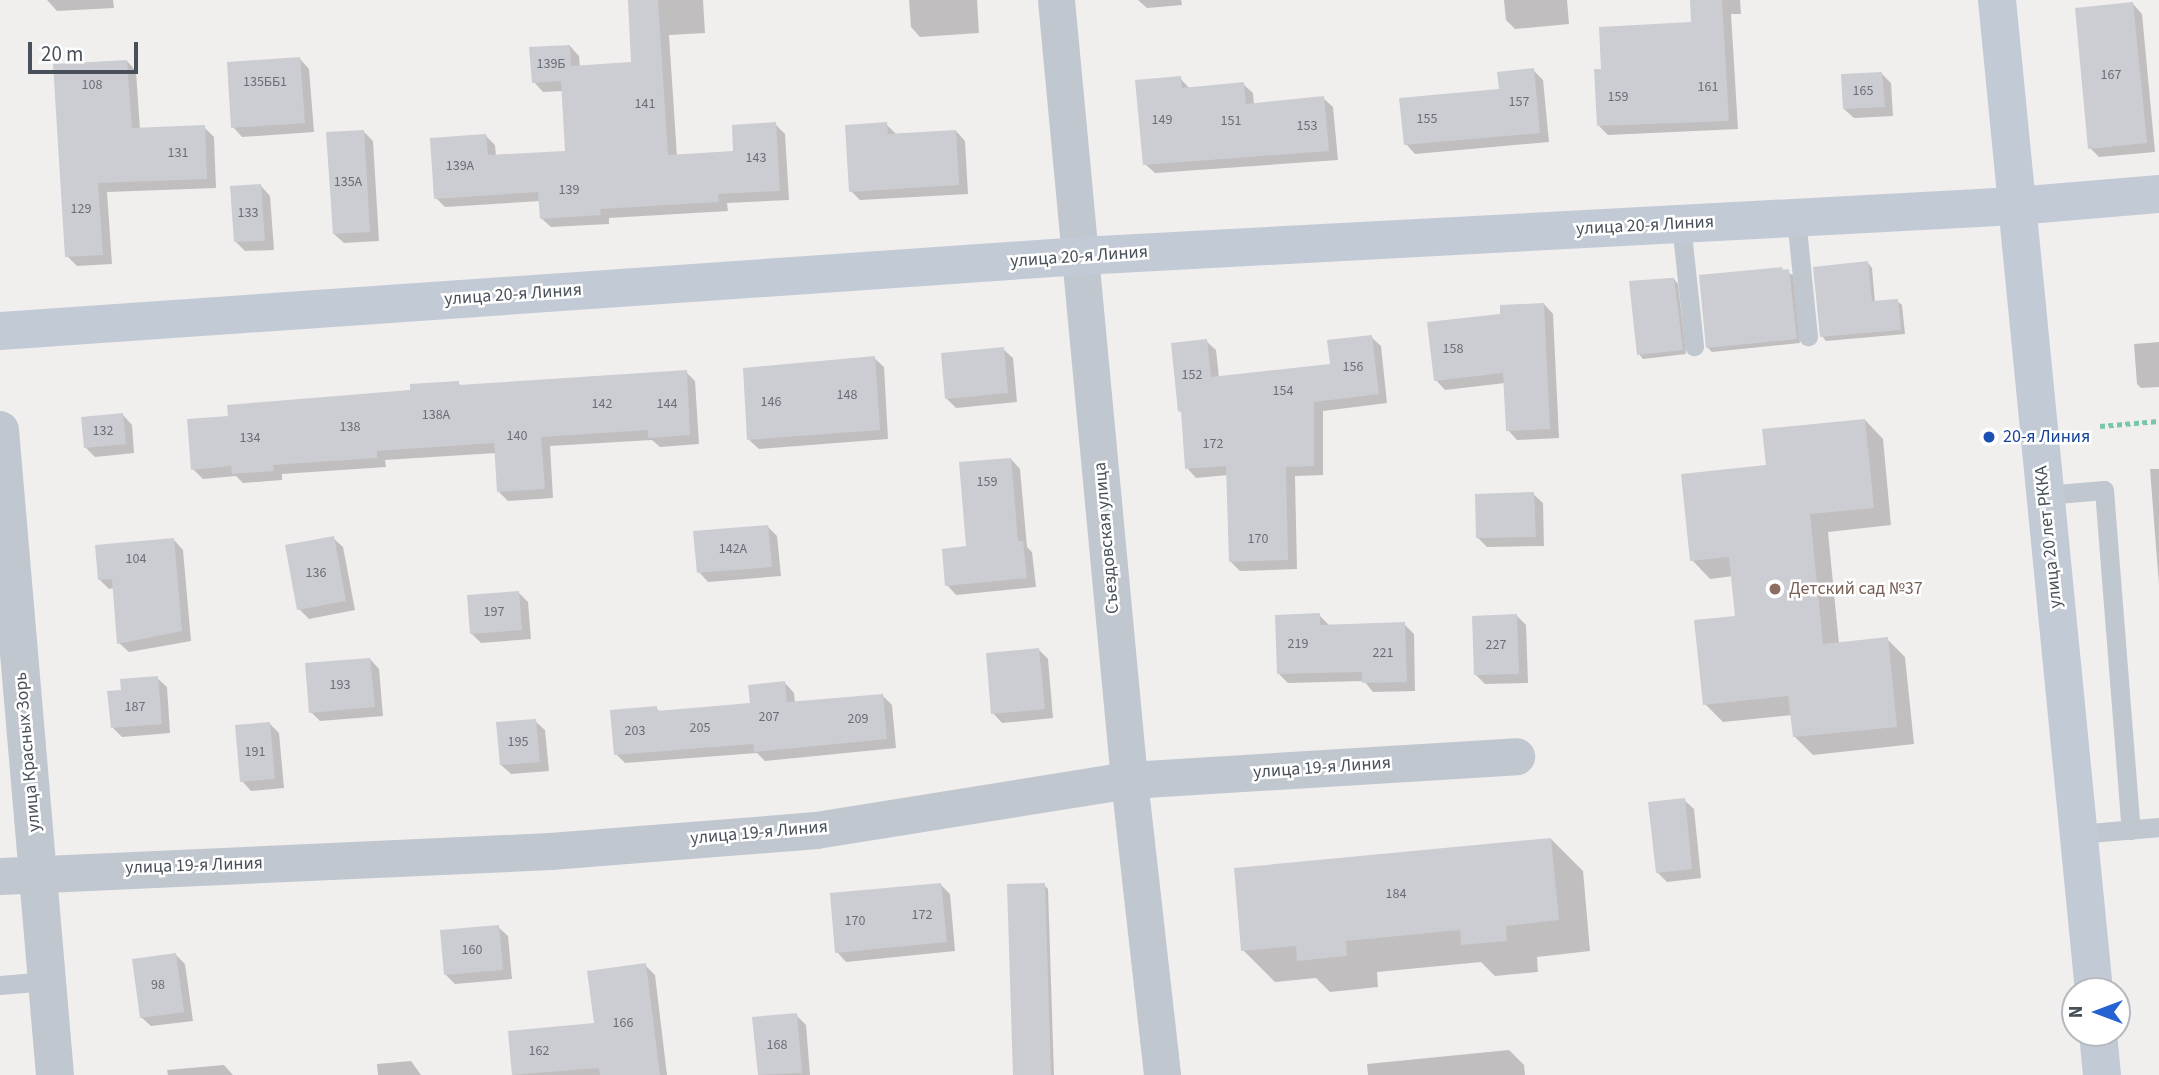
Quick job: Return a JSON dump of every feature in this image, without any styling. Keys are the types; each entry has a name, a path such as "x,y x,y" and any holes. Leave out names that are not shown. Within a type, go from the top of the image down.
{"main road":[{"name":"улица 20 лет РККА","path":"1997,0 2093,977"},
{"name":"улица 20-я Линия","path":"0,331 1081,256 2016,206 2159,194"},
{"path":"2099,1047 2102,1075"}],"street":[{"name":"Съездовская улица","path":"1056,0 1129,780 1162,1075"},
{"name":"улица Красных Зорь","path":"0,430 55,1075"},
{"name":"улица 19-я Линия","path":"0,876 550,851 816,830 1129,780 1516,756"}],"lane":[{"path":"1796,218 1808,336"},
{"path":"1681,224 1694,346"},
{"path":"2045,495 2104,490 2131,830"},
{"path":"2078,834 2159,827"},
{"path":"0,985 47,981"}],"path":[{"path":"2100,426 2159,421"}],"building":[{"path":"628,0 658,0 668,155 733,151 732,125 776,122 780,191 718,194 719,202 600,209 601,215 540,219 538,192 434,199 430,138 486,134 488,155 565,151 561,81 532,83 529,47 570,45 571,66 631,62"},
{"path":"1690,0 1722,0 1729,121 1597,126 1594,69 1601,69 1599,27 1691,22"},
{"path":"2133,2 2147,143 2088,149 2075,8"},
{"path":"300,57 305,123 231,128 227,62"},
{"path":"127,60 132,128 205,125 207,179 98,183 103,255 65,257 53,64"},
{"path":"1534,68 1540,133 1404,145 1399,98 1499,89 1497,72"},
{"path":"1882,72 1885,107 1843,109 1841,74"},
{"path":"1181,76 1182,88 1244,82 1246,104 1324,96 1329,151 1143,165 1135,80"},
{"path":"887,122 888,134 956,130 959,185 849,192 845,125"},
{"path":"364,130 370,232 333,234 326,132"},
{"path":"261,184 265,241 234,242 230,186"},
{"path":"1868,261 1872,301 1898,299 1901,330 1820,337 1813,267"},
{"path":"1782,267 1783,270 1789,269 1797,339 1706,348 1699,275"},
{"path":"1674,278 1683,350 1637,355 1629,281"},
{"path":"1544,303 1550,429 1506,431 1503,373 1434,381 1427,322 1500,314 1500,305"},
{"path":"1372,335 1379,394 1314,402 1314,466 1286,467 1288,560 1229,562 1226,466 1185,469 1181,411 1178,412 1171,343 1207,339 1211,377 1330,364 1327,340"},
{"path":"1004,347 1008,393 945,399 941,353"},
{"path":"875,356 880,430 747,440 743,368"},
{"path":"687,370 690,435 648,438 648,430 541,437 545,489 497,492 494,443 377,451 377,458 273,465 274,471 232,474 231,466 191,470 187,419 228,416 227,405 410,390 410,384 459,381 459,385"},
{"path":"123,413 126,444 84,448 81,417"},
{"name":"Детский сад №37","path":"1865,419 1874,508 1810,514 1823,644 1888,637 1897,727 1793,737 1788,696 1703,705 1694,620 1735,616 1729,557 1690,561 1681,474 1766,465 1762,429"},
{"path":"1011,458 1018,541 1023,541 1027,578 945,586 942,549 966,546 959,462"},
{"path":"1534,492 1536,537 1476,538 1475,494"},
{"path":"768,525 772,567 697,573 693,531"},
{"path":"334,536 346,601 297,610 285,545"},
{"path":"174,538 182,631 117,644 112,579 98,580 95,545"},
{"path":"519,591 522,630 470,634 467,595"},
{"path":"1320,613 1320,625 1405,622 1407,682 1362,683 1362,672 1277,674 1275,615"},
{"path":"1517,614 1519,674 1474,675 1472,616"},
{"path":"1039,648 1045,709 991,714 986,653"},
{"path":"370,658 375,707 309,713 305,663"},
{"path":"158,676 162,724 111,728 107,691 121,690 120,679"},
{"path":"785,681 787,702 883,694 887,739 754,752 753,744 614,755 610,710 657,706 657,711 750,703 748,685"},
{"path":"536,719 540,762 500,765 496,722"},
{"path":"270,722 275,779 240,782 235,725"},
{"path":"1685,798 1692,869 1656,873 1648,802"},
{"path":"1551,838 1559,920 1506,926 1507,941 1461,945 1460,930 1346,941 1347,956 1297,961 1296,946 1241,951 1234,868"},
{"path":"941,883 947,942 835,953 830,893"},
{"path":"1045,883 1051,1075 1013,1075 1007,884"},
{"path":"499,925 503,970 444,975 440,930"},
{"path":"176,953 184,1012 140,1018 132,959"},
{"path":"646,963 660,1075 600,1075 599,1068 512,1075 508,1031 594,1023 587,971"},
{"path":"797,1013 802,1073 758,1075 752,1017"}],"place":[{"name":"20-я Линия","path":"1989,437"},
{"name":"Детский сад №37","path":"1775,589"}]}
